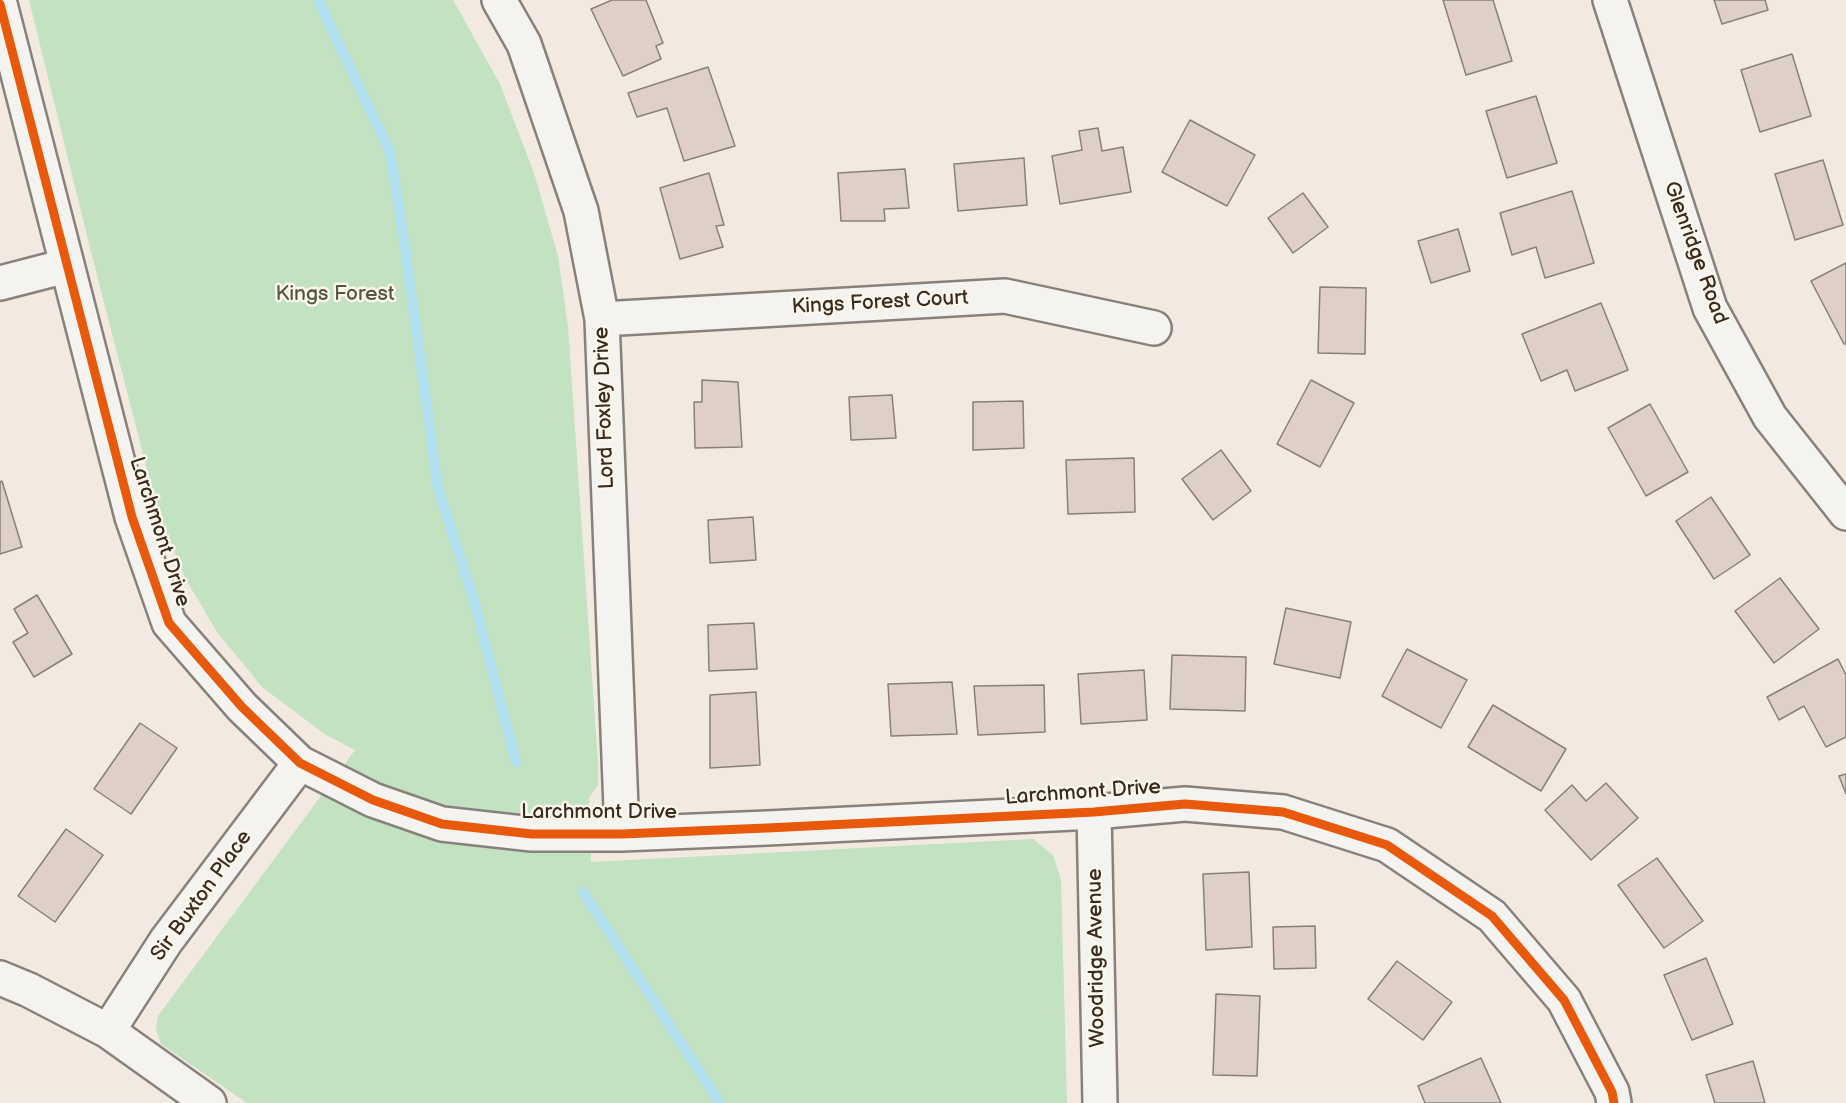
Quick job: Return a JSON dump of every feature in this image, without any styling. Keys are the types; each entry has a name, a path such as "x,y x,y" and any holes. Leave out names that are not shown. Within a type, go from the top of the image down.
{"street":[{"name":"Lord Foxley Drive","path":"499,0 524,44 581,212 602,319 622,834"},
{"name":"Glenridge Road","path":"1610,0 1710,308 1770,417 1846,513"},
{"name":"Larchmont Drive","path":"0,4 132,518 169,623 242,707 300,764 373,800 442,824 532,834 622,834 1094,812 1185,804 1283,812 1387,845 1492,916 1564,1000 1612,1092 1614,1103"},
{"path":"0,283 66,266"},
{"name":"Kings Forest Court","path":"602,319 1005,296 1154,328"},
{"name":"Sir Buxton Place","path":"108,1031 166,941 300,764"},
{"name":"Woodridge Avenue","path":"1094,812 1100,1103"},
{"path":"0,978 29,990 108,1031 209,1103"}],"green space":[{"name":"Kings Forest","path":"29,0 453,0 500,84 534,173 558,256 568,327 598,764 598,785 589,798 591,862 1033,839 1053,855 1061,880 1067,1103 247,1103 161,1044 156,1029 158,1016 355,750 326,735 262,687 217,632 185,578 158,512"}],"building":[{"path":"612,0 646,0 663,43 656,46 661,59 623,76 591,9"},
{"path":"1443,0 1493,0 1512,61 1466,75"},
{"path":"1714,0 1765,0 1768,10 1722,24"},
{"path":"1792,54 1811,116 1760,132 1741,70"},
{"path":"708,67 735,146 684,161 667,108 637,117 628,93"},
{"path":"1536,96 1557,163 1507,178 1486,111"},
{"path":"1190,120 1255,155 1227,206 1162,172"},
{"path":"1098,128 1102,151 1123,147 1131,192 1060,204 1052,156 1082,150 1079,131"},
{"path":"1024,158 1027,205 958,211 954,164"},
{"path":"1823,160 1843,225 1795,240 1775,174"},
{"path":"905,169 909,208 884,209 885,221 841,221 838,173"},
{"path":"709,173 724,225 716,226 723,247 680,259 660,188"},
{"path":"1572,191 1594,263 1545,278 1536,247 1512,255 1500,213"},
{"path":"1303,193 1328,227 1293,253 1268,218"},
{"path":"1458,229 1470,271 1431,283 1418,241"},
{"path":"1846,263 1846,344 1844,344 1811,281"},
{"path":"1320,287 1366,288 1365,354 1318,353"},
{"path":"1601,303 1628,370 1575,391 1567,370 1541,381 1522,334"},
{"path":"702,380 738,382 742,447 695,448 694,402 702,402"},
{"path":"1311,380 1354,403 1320,467 1277,444"},
{"path":"892,395 896,438 851,440 849,397"},
{"path":"1023,401 1024,448 973,450 973,402"},
{"path":"1650,404 1688,472 1646,496 1608,428"},
{"path":"1221,450 1251,491 1213,520 1182,479"},
{"path":"1134,458 1135,512 1068,514 1066,460"},
{"path":"2,481 22,547 0,554 0,482"},
{"path":"1711,497 1750,555 1714,579 1676,521"},
{"path":"753,517 756,560 710,563 708,520"},
{"path":"1780,578 1819,629 1774,663 1735,611"},
{"path":"37,595 72,654 34,677 13,642 28,633 14,609"},
{"path":"1286,608 1351,622 1340,678 1274,664"},
{"path":"754,623 757,669 709,671 708,625"},
{"path":"1407,649 1467,680 1441,728 1382,696"},
{"path":"1172,655 1246,657 1245,711 1170,709"},
{"path":"1838,659 1846,675 1846,737 1826,747 1804,706 1779,720 1767,697"},
{"path":"1144,670 1147,720 1081,724 1078,674"},
{"path":"952,682 957,734 891,736 888,684"},
{"path":"1044,685 1045,732 978,735 974,686"},
{"path":"756,692 760,765 710,768 710,695"},
{"path":"1493,705 1566,749 1541,791 1468,747"},
{"path":"140,723 177,748 131,814 94,789"},
{"path":"1846,774 1846,794 1839,776"},
{"path":"1606,783 1638,818 1591,860 1545,810 1572,785 1586,801"},
{"path":"66,829 103,855 55,922 18,896"},
{"path":"1657,858 1703,921 1664,948 1618,885"},
{"path":"1249,872 1252,947 1206,950 1203,874"},
{"path":"1315,926 1316,968 1274,969 1273,927"},
{"path":"1706,958 1733,1024 1692,1040 1664,975"},
{"path":"1397,961 1452,1002 1423,1040 1368,999"},
{"path":"1216,994 1260,996 1257,1076 1213,1075"},
{"path":"1481,1058 1501,1103 1425,1103 1418,1086"},
{"path":"1753,1061 1765,1103 1715,1103 1706,1075"}],"waterway":[{"path":"318,0 390,152 438,488 475,604 516,762"},
{"path":"583,892 720,1103"}],"cycle path":[{"path":"0,4 132,517 169,623 242,707 300,763 373,800 442,824 532,834 622,834 767,828 1094,812 1185,804 1283,812 1387,845 1492,916 1564,1000 1612,1092 1614,1103"}]}
